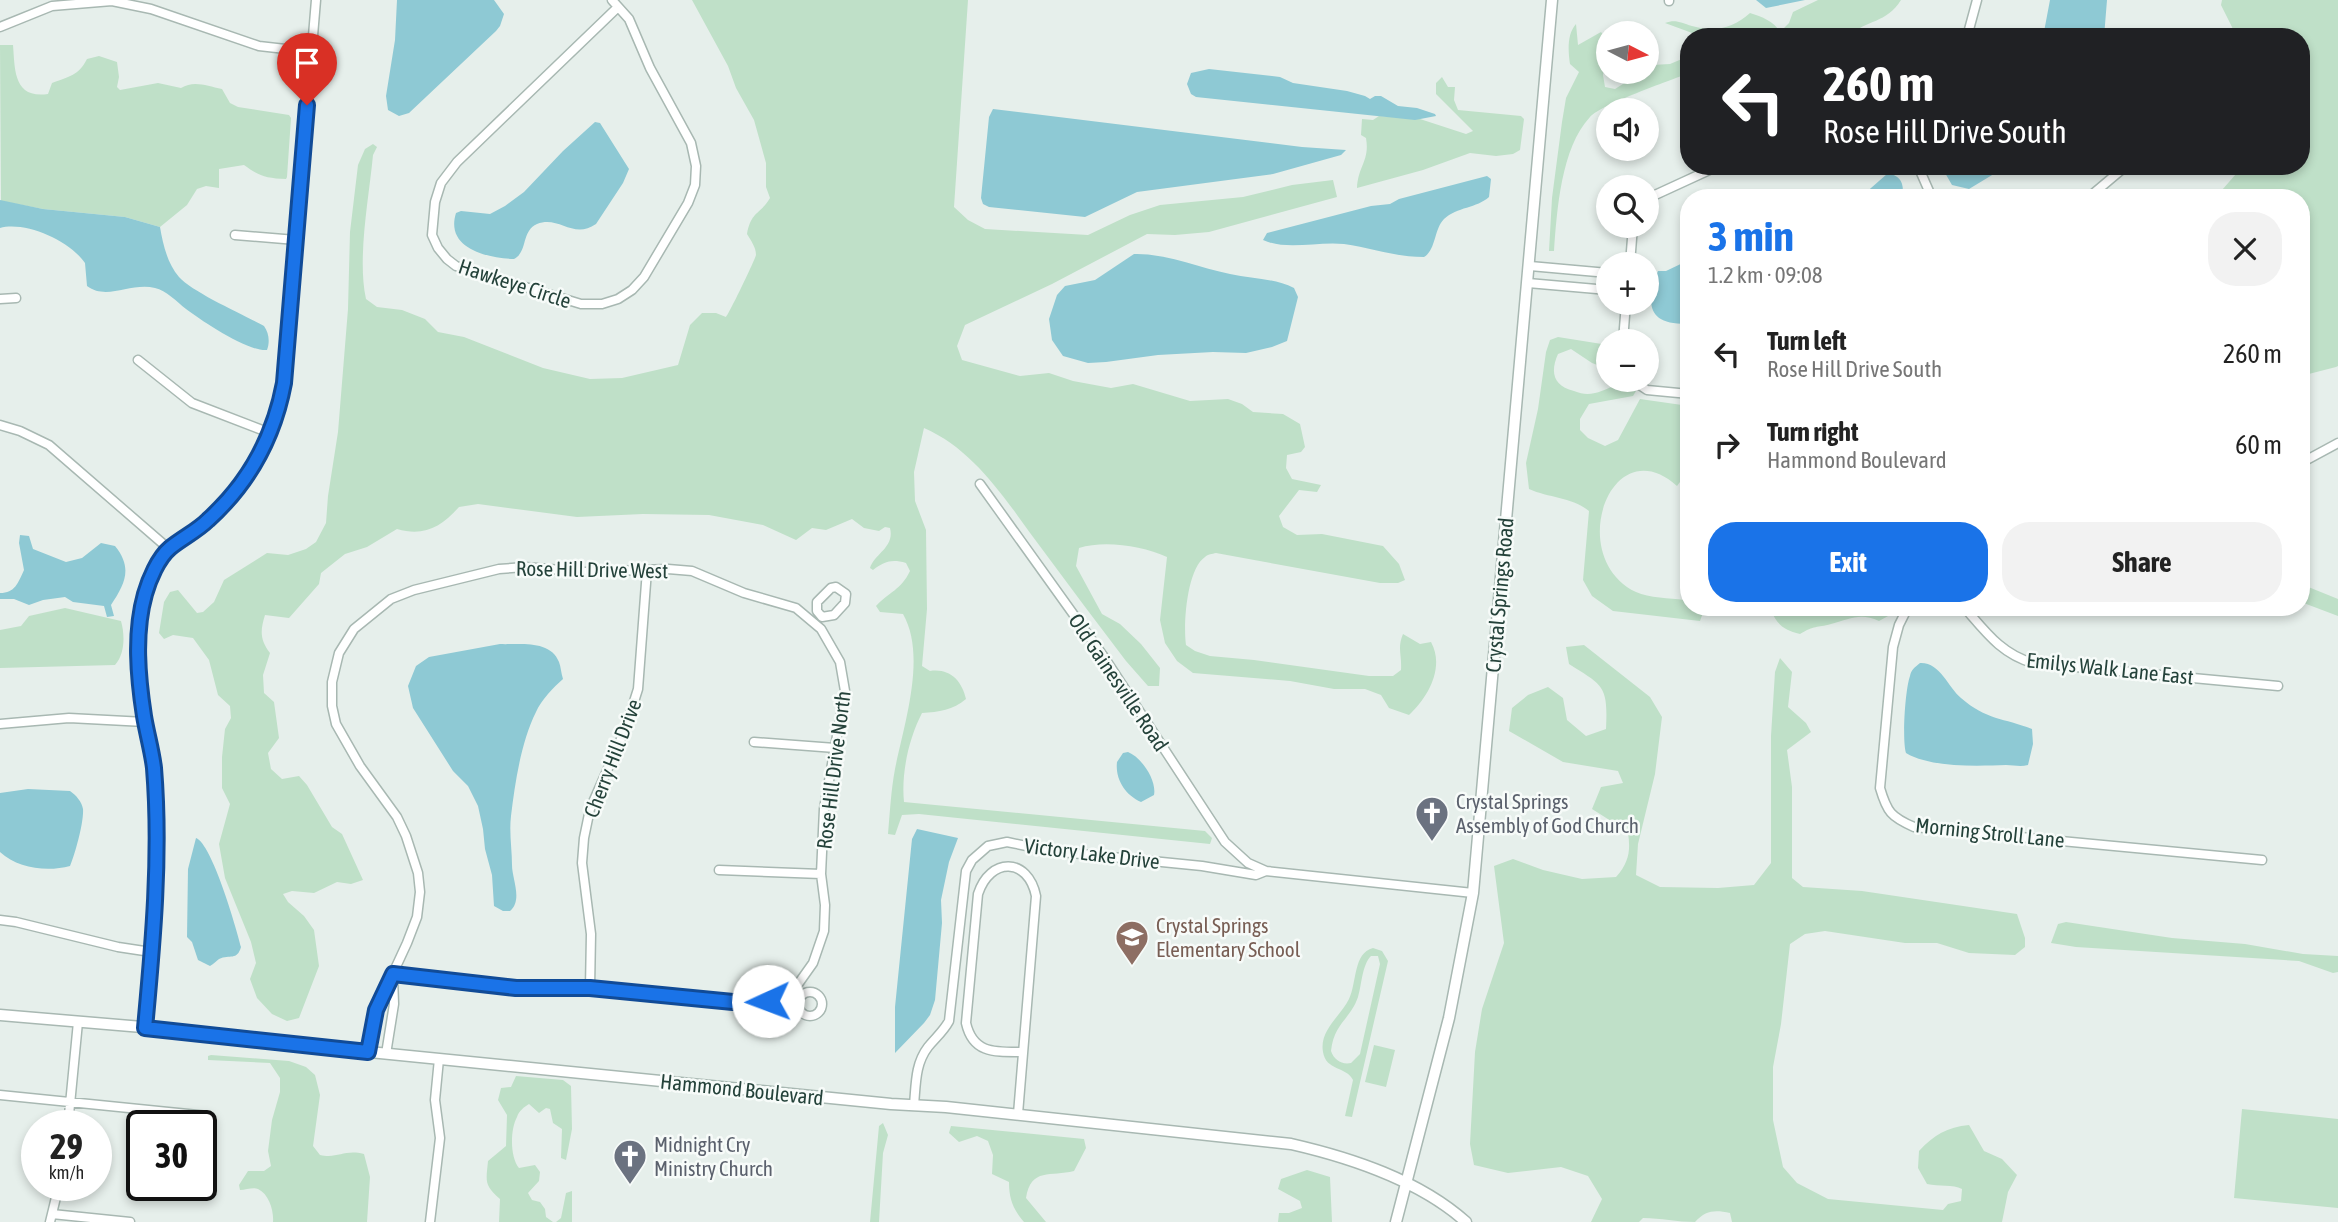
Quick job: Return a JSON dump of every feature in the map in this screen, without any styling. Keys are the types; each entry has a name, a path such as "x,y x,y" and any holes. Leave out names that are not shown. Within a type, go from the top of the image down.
{"street":[{"path":"145,1028 155,883 155,808 154,767 140,676 140,619 150,580 169,549 208,520 235,492 253,467 280,405 316,0"},
{"name":"Crystal Springs Road","path":"1396,1222 1449,1018 1473,893 1552,0"},
{"path":"1969,28 1977,0"},
{"path":"0,27 52,6 112,1 151,9 259,46 312,52"},
{"name":"Hawkeye Circle","path":"615,3 629,19 650,68 691,143 696,166 695,185 688,203 644,277 632,290 618,299 602,304 582,304 456,266 438,248 432,235 435,202 441,183 457,162 615,3"},
{"path":"1659,194 1699,175"},
{"path":"2099,189 2115,175"},
{"path":"235,234 296,240"},
{"path":"1530,266 1596,272"},
{"path":"1528,283 1596,289"},
{"path":"0,299 16,298"},
{"path":"138,360 192,403 270,433"},
{"path":"1659,391 1680,393"},
{"path":"0,425 20,430 49,445 169,549"},
{"path":"2310,458 2338,443"},
{"name":"Old Gainesville Road","path":"980,484 1104,657 1225,842 1248,863 1266,871"},
{"name":"Rose Hill Drive West","path":"393,974 417,917 421,892 412,849 397,817 360,766 337,724 332,706 332,682 336,662 354,629 376,608 414,590 512,568 585,572 668,569 692,571 713,580"},
{"name":"Cherry Hill Drive","path":"590,988 591,934 582,863 584,838 590,809 625,730 638,689 647,570"},
{"name":"Rose Hill Drive North","path":"713,580 816,617 842,672 845,691 824,808 821,874 825,905 822,940 813,963 796,987"},
{"name":"Morning Stroll Lane","path":"1904,616 1893,647 1881,788 1885,807 1896,819 1914,827 2262,860"},
{"name":"Emilys Walk Lane East","path":"1972,616 2000,648 2018,659 2033,663 2278,686"},
{"path":"0,724 69,718 145,722"},
{"path":"754,742 835,748"},
{"name":"Victory Lake Drive","path":"914,1105 921,1058 942,1034 949,1021 966,871 972,860 988,846 1007,842 1051,851 1256,874 1266,871 1473,893"},
{"path":"1018,1114 1036,896 1034,883 1026,873 1004,866 990,872 983,880 978,894 966,1023 974,1043 989,1051 1023,1052"},
{"path":"719,870 821,874"},
{"path":"0,920 151,952"},
{"path":"393,974 516,988 590,988 758,1003 796,987 802,994"},
{"path":"368,1052 376,1010 393,974"},
{"path":"386,1054 394,1004 393,974"},
{"name":"Hammond Boulevard","path":"0,1015 1018,1114 1291,1144 1343,1156 1405,1183 1445,1206 1466,1222"},
{"path":"70,1110 78,1022"},
{"path":"430,1222 440,1138 435,1100 439,1059"},
{"path":"0,1095 153,1110"},
{"path":"51,1218 130,1222"}],"green space":[{"path":"692,0 968,0 954,207 968,220 985,229 1088,235 1130,215 1160,205 1243,197 1292,185 1333,180 1337,197 1209,232 1147,234 1052,284 965,325 957,346 962,360 1020,376 1049,373 1073,381 1111,388 1133,384 1190,401 1228,399 1253,412 1283,414 1300,424 1305,447 1301,452 1287,455 1286,468 1292,479 1321,485 1317,492 1299,490 1279,516 1283,527 1297,535 1322,534 1383,546 1399,564 1405,580 1398,583 1380,583 1210,554 1199,563 1190,585 1185,624 1186,645 1210,656 1369,676 1393,676 1401,670 1400,648 1403,634 1420,644 1431,642 1436,662 1432,682 1409,715 1389,708 1381,695 1365,689 1334,689 1290,681 1193,673 1177,661 1165,643 1160,620 1167,557 1123,545 1100,544 1079,548 1076,566 1102,614 1120,624 1160,668 1159,686 1148,686 1126,661 990,480 960,450 924,428 914,472 915,501 926,530 927,609 922,666 930,671 944,672 954,677 962,687 966,699 946,710 922,713 907,756 904,802 1205,831 1212,838 1210,844 919,814 902,815 895,835 888,834 894,777 908,711 913,670 910,631 903,614 880,612 876,606 899,587 910,571 906,563 897,561 885,563 873,570 870,568 890,540 890,528 885,527 879,531 864,528 852,519 826,530 812,528 796,540 763,525 709,515 577,517 478,504 459,507 439,525 416,532 397,529 367,547 345,554 321,573 319,584 289,618 265,615 262,635 270,653 263,675 264,693 274,702 279,738 268,753 271,769 282,779 299,776 307,785 332,827 342,834 363,880 351,884 337,882 314,893 292,891 283,894 314,930 319,966 299,1018 287,1021 272,1014 257,998 250,979 256,963 251,942 225,878 219,844 230,804 222,788 222,757 225,729 231,718 230,706 218,695 209,660 193,638 173,635 164,639 159,633 164,602 170,592 178,590 197,613 203,612 214,602 224,580 267,553 288,555 306,549 316,542 326,523 338,432 348,309 350,232 358,165 365,149 373,144 377,147 373,155 363,265 366,299 377,307 402,310 425,319 438,332 464,337 543,368 590,379 622,378 678,365 690,325 702,313 716,313 726,317 756,255 747,234 749,227 753,217 770,198 766,187 766,163 754,120"},
{"path":"1818,0 1901,0 1889,13 1861,28 1784,28 1793,12"},
{"path":"2222,0 2338,0 2336,367 2310,374 2310,189 2223,189 2235,175 2310,175 2310,28 2232,28 2221,5"},
{"path":"1750,13 1771,22 1777,28 1723,28"},
{"path":"1675,21 1700,28 1680,29 1665,23"},
{"path":"1576,24 1578,45 1596,35 1596,84 1604,84 1605,87 1615,89 1623,84 1659,84 1659,65 1680,60 1680,76 1624,98 1596,98 1596,113 1580,130 1567,162 1559,199 1554,251 1549,251 1552,198 1566,98 1579,72 1570,64 1570,38"},
{"path":"0,45 13,45 18,80 28,92 48,94 52,83 77,72 87,59 99,56 117,62 117,87 120,90 158,83 181,88 201,84 222,89 230,103 238,107 289,115 287,177 263,176 244,165 219,169 219,188 206,186 197,189 187,205 160,227 125,217 43,209 1,201"},
{"path":"1442,77 1448,87 1455,87 1454,100 1458,110 1521,116 1524,119 1520,150 1513,154 1496,156 1470,153 1423,170 1357,188 1367,146 1366,138 1361,135 1362,119 1373,120 1379,116 1420,119 1466,134 1473,131 1436,94 1436,83"},
{"path":"1558,337 1596,343 1596,364 1571,349 1558,354 1554,372 1558,382 1567,389 1584,394 1635,392 1633,396 1589,404 1580,419 1580,430 1588,438 1605,446 1618,440 1640,399 1680,405 1680,482 1677,486 1653,472 1633,473 1616,484 1605,504 1600,528 1603,552 1614,575 1641,594 1680,600 1680,616 1702,616 1700,621 1613,611 1592,596 1583,580 1589,511 1568,500 1529,489 1526,463 1538,409 1550,340"},
{"path":"2310,588 2338,599 2338,616 2310,605"},
{"path":"65,608 121,621 123,644 115,665 0,668 0,630 21,626 29,616"},
{"path":"1774,616 1888,616 1879,621 1855,617 1812,628 1800,634 1785,629"},
{"path":"1584,645 1650,697 1662,717 1655,774 1638,844 1636,875 1660,887 1718,888 1754,885 1771,863 1771,736 1775,672 1780,658 1792,672 1788,707 1806,723 1811,732 1787,750 1792,787 1792,878 1803,887 1862,891 2017,914 2025,938 2025,947 2015,955 1969,953 1937,943 1905,943 1825,931 1805,934 1790,944 1773,1067 1773,1120 1783,1167 1797,1183 1828,1199 1943,1210 1948,1204 1961,1201 1962,1189 1927,1184 1918,1168 1919,1151 1941,1133 1969,1125 1984,1151 2002,1159 2017,1175 2008,1192 2002,1222 1732,1222 1730,1213 1715,1211 1703,1215 1695,1222 1643,1218 1639,1222 1591,1222 1602,1199 1588,1176 1561,1167 1508,1173 1474,1165 1470,1144 1475,1052 1482,1009 1504,943 1494,866 1513,859 1543,870 1582,879 1616,877 1628,857 1626,820 1611,821 1592,809 1601,787 1623,783 1618,771 1563,762 1509,731 1512,708 1528,695 1548,687 1563,698 1567,720 1586,736 1606,729 1606,704 1601,689 1590,677 1569,664 1566,647"},
{"path":"2066,922 2172,938 2338,956 2338,972 2333,973 2299,961 2076,947 2051,943 2058,924"},
{"path":"1373,948 1382,951 1388,961 1352,1117 1345,1116 1353,1080 1346,1072 1328,1062 1323,1052 1323,1044 1327,1030 1349,999 1359,962 1367,951","holes":["1371,956 1378,956 1380,964 1360,1054 1351,1063 1339,1061 1331,1051 1335,1034 1355,1005 1368,960"]},
{"path":"1374,1045 1395,1050 1386,1087 1365,1082"},
{"path":"211,1055 289,1061 306,1067 315,1075 320,1095 313,1146 320,1155 364,1154 370,1177 367,1222 273,1222 270,1203 262,1191 254,1188 240,1190 239,1185 248,1171 264,1171 271,1166 268,1151 272,1120 280,1092 280,1078 270,1063 208,1060"},
{"path":"516,1076 563,1080 571,1086 572,1129 566,1160 561,1158 562,1129 553,1123 550,1109 546,1108 539,1113 529,1104 519,1113 513,1129 513,1150 519,1168 535,1165 540,1172 539,1181 528,1193 532,1200 540,1202 546,1217 553,1222 499,1222 500,1199 487,1183 488,1161 506,1146 507,1115 498,1100 501,1088 511,1087"},
{"path":"2242,1109 2338,1119 2338,1208 2234,1198"},
{"path":"883,1123 888,1135 883,1153 879,1222 870,1222 879,1126"},
{"path":"951,1126 1084,1139 1086,1148 1074,1171 1043,1175 1032,1182 1026,1198 1046,1222 1024,1222 1012,1204 1009,1182 992,1174 993,1155 988,1141 977,1136 959,1142 949,1133"},
{"path":"1307,1170 1330,1177 1332,1222 1278,1222 1279,1213 1289,1213 1302,1208 1300,1201 1278,1189 1281,1179"},
{"path":"572,1191 572,1222 556,1222 561,1218 566,1193"}],"water":[{"path":"397,0 494,0 504,14 496,31 409,113 399,116 388,110 386,96 395,40"},
{"path":"1756,0 1805,0 1766,8"},
{"path":"2050,0 2107,0 2105,28 2045,28"},
{"path":"1209,69 1280,77 1293,83 1347,91 1370,99 1381,96 1398,106 1417,108 1436,116 1415,120 1196,97 1191,94 1187,84 1191,73"},
{"path":"993,109 1346,150 1341,155 1273,174 1137,192 1085,217 989,207 983,204 981,198 989,117"},
{"path":"595,122 600,123 629,169 596,224 588,228 573,229 552,222 537,224 529,231 521,252 514,259 480,253 462,243 456,235 454,225 456,213 461,211 490,214 505,206 524,192"},
{"path":"1886,175 1894,175 1901,181 1903,189 1870,189"},
{"path":"1946,175 1992,175 1969,189 1952,185"},
{"path":"1487,176 1491,179 1489,197 1444,219 1431,250 1424,257 1344,244 1282,245 1263,240 1267,233 1371,206 1390,204 1399,199"},
{"path":"0,200 43,209 125,217 160,227 164,247 179,277 206,296 264,326 268,338 267,350 249,346 225,335 159,289 137,287 103,292 87,286 85,263 69,247 34,230 22,227 0,228"},
{"path":"1134,254 1171,258 1230,274 1279,282 1294,288 1298,297 1287,341 1246,353 1158,355 1088,363 1063,356 1052,340 1049,319 1057,295 1065,286 1095,280"},
{"path":"1680,264 1680,323 1665,321 1656,315 1659,315 1659,271 1666,271"},
{"path":"20,535 29,536 33,549 66,562 82,558 101,543 115,546 124,562 125,576 111,605 114,616 107,617 104,606 73,602 65,597 29,605 14,599 0,599 0,593 13,589 24,570"},
{"path":"500,644 533,645 549,650 559,662 563,679 538,707 519,763 510,828 516,901 510,911 494,906 492,875 478,806 468,786 453,771 413,708 408,686 416,666 429,657"},
{"path":"1920,663 1933,666 1961,698 1979,711 2032,729 2033,744 2028,765 1955,765 1928,761 1906,753 1904,727 1908,683 1911,672"},
{"path":"1128,752 1143,764 1153,783 1154,795 1141,802 1126,791 1119,780 1117,762 1123,753"},
{"path":"28,789 70,791 80,801 83,809 82,822 70,866 34,868 15,862 0,852 0,793"},
{"path":"917,829 958,838 949,862 941,900 942,923 935,1000 924,1023 895,1053 895,1007 912,839"},
{"path":"196,838 216,870 241,947 235,956 219,959 210,966 198,960 192,942 187,937 188,869"}],"place":[{"name":"Crystal Springs Assembly of God Church","path":"1432,843"},
{"name":"Crystal Springs Elementary School","path":"1132,967"},
{"name":"Midnight Cry Ministry Church","path":"630,1186"}],"route":[{"path":"307,105 280,405 253,467 235,492 208,520 169,549 159,562 145,594 140,619 140,676 144,717 154,767 155,808 155,883 145,1028 368,1052 376,1010 393,974 516,988 590,988 733,1002 768,1001"}]}
